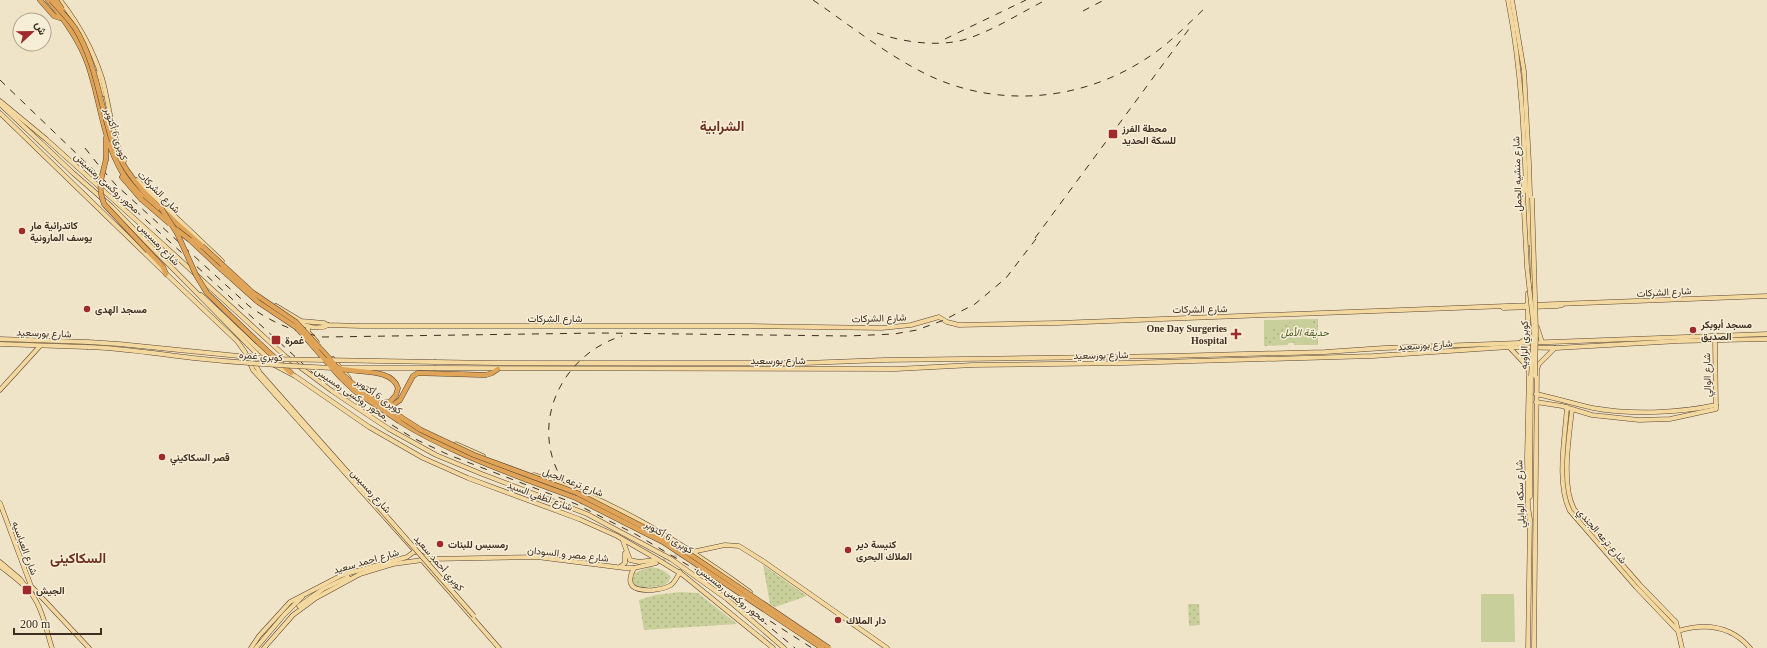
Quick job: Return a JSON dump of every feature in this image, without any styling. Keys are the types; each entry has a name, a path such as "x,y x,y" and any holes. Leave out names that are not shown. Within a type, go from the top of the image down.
{"highway":[{"path":"40,0 54,16 62,16 62,9 58,0"},
{"path":"46,0 64,19 76,39 91,74 108,138 119,166 132,185 160,210 177,233 196,275 208,293 291,374"},
{"name":"كوبرى 6 أكتوبر","path":"46,0 74,28 85,47 93,70 108,130 116,152 135,181 160,210 252,292 296,322 352,385 421,430 474,455 577,493 653,532 691,555 829,648"},
{"name":"كوبرى 6 أكتوبر","path":"51,0 62,16 84,59 106,138 122,178 141,199 199,248 251,297 298,328 347,385 379,408 437,443 476,460 576,498 634,526 691,560 822,648"},
{"path":"106,138 106,159 100,184 101,196 110,213 163,267 166,274"},
{"path":"338,368 349,371 382,374 392,378 398,388 394,398 387,403 375,401"},
{"path":"379,408 388,407 397,403 413,376 418,373 486,375 492,373 498,368"}],"main road":[{"name":"شارع الشركات","path":"58,0 83,39 98,78 107,117 118,152 134,179 250,289 262,299 301,321 324,323 328,325 362,326 780,326 882,328 912,325 939,317 953,324 966,325 1557,306 1767,296"},
{"name":"شارع الشركات","path":"58,0 78,26 88,45 102,79 116,140 122,157 131,172 145,189 256,294 290,315 301,324 314,327 324,327 328,325"},
{"name":"شارع منشيه الجمل","path":"1508,0 1517,47 1521,85 1529,306 1528,328 1525,339 1518,344"},
{"name":"شارع منشيه الجمل","path":"1512,0 1522,59 1530,176 1534,306 1542,342"},
{"path":"91,74 98,78 94,83"},
{"name":"محور روكسى رمسيس","path":"0,101 24,120 156,238 285,356 332,391 378,422 436,455 587,514 671,560 727,599 784,648"},
{"name":"شارع رمسيس","path":"0,104 73,174 112,207 256,354 267,362 291,374"},
{"name":"شارع رمسيس","path":"0,113 229,333 252,358 259,374 415,551 430,559"},
{"name":"كوبري الزاويه","path":"1525,172 1523,193 1527,267 1534,330 1530,399 1530,519"},
{"name":"كوبري الزاويه","path":"1530,176 1536,331 1533,418 1535,520"},
{"path":"88,197 92,196 93,190"},
{"path":"104,213 106,208 112,207"},
{"path":"194,292 205,298 269,359"},
{"name":"شارع ترعه الجبل","path":"308,326 308,332 359,387 413,423 477,454 517,470 588,494 670,538 768,606 832,648"},
{"path":"310,333 314,327"},
{"path":"1528,328 1533,332 1538,328"},
{"name":"شارع بورسعيد","path":"436,362 804,363 884,360 1170,356 1325,352 1373,348 1767,334"},
{"name":"شارع بورسعيد","path":"0,339 87,344"},
{"name":"شارع بورسعيد","path":"435,368 896,369 939,366 1373,356 1509,347 1556,348 1714,340 1767,339"},
{"name":"شارع الوالي","path":"1714,340 1716,407"},
{"name":"شارع بورسعيد","path":"0,344 40,346 87,344"},
{"name":"كوبري غمره","path":"87,344 119,344 269,359 436,362"},
{"name":"كوبري غمره","path":"87,344 270,365 338,368 435,368"},
{"path":"0,390 40,346"},
{"path":"1509,347 1527,367 1532,364 1537,369 1539,364 1556,348"},
{"path":"1373,348 1375,352 1373,356"},
{"path":"1384,348 1382,352 1384,355"},
{"path":"884,360 887,369"},
{"path":"895,360 893,365 896,369"},
{"path":"939,360 939,366"},
{"path":"572,368 577,362"},
{"path":"656,363 656,369"},
{"path":"668,363 668,369"},
{"name":"شارع سكه الوايلي","path":"1527,367 1527,486 1530,519 1528,648"},
{"name":"شارع سكه الوايلي","path":"1534,648 1537,369"},
{"name":"شارع لطفي السيد","path":"291,374 369,427 423,458 468,478 579,519 617,536 656,560 680,572 773,648"},
{"path":"1536,394 1594,408 1617,410 1666,412 1716,407"},
{"path":"1536,402 1566,407 1592,415 1628,419 1657,420 1676,418 1716,407"},
{"name":"شارع ترعه الجندي","path":"1566,407 1563,442 1564,494 1566,503 1570,511 1636,587 1678,631"},
{"name":"شارع ترعه الجندي","path":"1572,410 1568,463 1568,494 1574,509 1627,570 1676,622 1679,626 1678,631"},
{"name":"شارع رمسيس","path":"327,451 368,495"},
{"name":"كوبري أحمد سعيد","path":"368,495 503,648"},
{"name":"شارع العباسيه","path":"0,503 26,577 35,591 49,607 89,648"},
{"path":"617,536 623,546 626,561 624,565 618,568"},
{"path":"622,539 630,560 639,562 671,560"},
{"path":"692,552 725,545 739,546 887,648"},
{"name":"شارع احمد سعيد","path":"251,648 259,636 288,604 308,592 342,575 407,557 415,551"},
{"name":"شارع مصر و السودان","path":"430,559 537,557 618,568 634,568 656,560"},
{"path":"421,559 499,648"},
{"name":"شارع احمد سعيد","path":"263,648 287,621 305,606 336,586 365,572 393,564 421,559 430,559"},
{"path":"0,562 22,582 27,590 42,615 52,648"},
{"path":"0,566 27,590"},
{"path":"634,568 631,577 632,588 639,591 666,588 673,583 680,572"},
{"path":"22,582 26,577"},
{"path":"256,648 284,615 308,592"},
{"path":"42,615 44,609 49,607"},
{"path":"1682,648 1678,631 1699,627 1716,627 1736,635 1750,648"}],"green space":[{"path":"1311,319 1314,330 1308,327 1297,327 1293,330 1292,326 1295,326 1295,324 1289,322 1284,325 1286,327 1289,326 1287,330 1284,328 1272,328 1270,332 1273,336 1265,336 1264,321"},
{"name":"حديقة الأمل","path":"1318,319 1318,345 1294,345 1294,343 1288,343 1288,345 1264,346 1264,320"},
{"path":"1310,332 1317,332 1317,341 1312,342 1313,345 1294,345 1294,339 1292,339 1293,333 1297,335 1308,335"},
{"path":"1286,333 1290,334 1288,345 1275,345 1275,336 1284,335"},
{"path":"763,565 807,596 775,607 770,604"},
{"path":"650,567 664,571 671,577 669,581 665,585 642,588 636,587 632,581 634,573"},
{"path":"681,592 698,593 737,624 644,630 639,600 655,595"},
{"path":"1481,594 1514,594 1515,642 1481,642"},
{"path":"1188,604 1199,604 1200,625 1189,626"}],"tunnel":[{"path":"656,563 684,554"}],"railway":[{"path":"813,0 885,50 930,76 956,86 984,93 1011,96 1066,92 1119,74 1144,60 1161,48 1206,7"},
{"path":"945,39 1026,0"},
{"path":"877,33 908,41 931,43 953,42 974,37 1046,0"},
{"path":"1083,11 1104,0"},
{"path":"1035,238 1189,29"},
{"path":"0,80 106,182"},
{"path":"85,148 116,185 249,306 284,326 323,337 600,333 848,336 894,334 917,330 944,320 975,304 1006,278 1039,235"},
{"path":"101,180 137,215"},
{"path":"135,210 313,373 363,407 413,438 449,455 576,504 637,535 713,580 795,648"},
{"path":"582,504 570,493 564,484 557,470 550,449 549,428 552,408 559,389 570,371 585,356 602,344 622,336"},
{"path":"770,621 812,648"}],"place":[{"name":"محطة الفرز للسكة الحديد","path":"1113,134"},
{"name":"كاتدرائية مار يوسف المارونية","path":"22,231"},
{"name":"مسجد الهدى","path":"87,309"},
{"name":"مسجد أبوبكر الصديق","path":"1693,330"},
{"name":"One Day Surgeries Hospital","path":"1236,334"},
{"name":"غمرة","path":"276,340"},
{"name":"قصر السكاكيني","path":"162,457"},
{"name":"رمسيس للبنات","path":"440,544"},
{"name":"كنيسة دير الملاك البحرى","path":"848,550"},
{"name":"الجيش","path":"27,590"},
{"name":"دار الملاك","path":"838,620"}],"district":[{"name":"الشرابية","path":"722,126"},
{"name":"السكاكينى","path":"78,558"}]}
